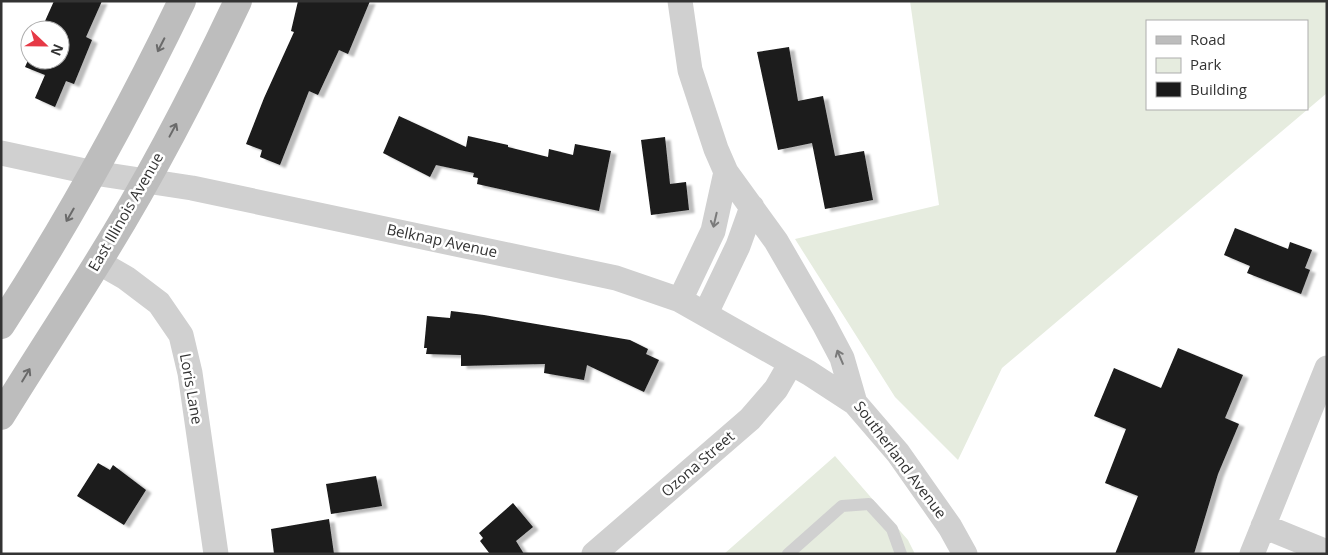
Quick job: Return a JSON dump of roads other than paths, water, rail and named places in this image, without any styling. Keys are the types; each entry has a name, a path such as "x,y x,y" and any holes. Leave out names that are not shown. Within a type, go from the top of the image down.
{"main road":[{"path":"1,325 50,251 94,173 182,1"},
{"name":"East Illinois Avenue","path":"1,416 98,262 146,180 212,57 238,1"}],"street":[{"name":"Southerland Avenue","path":"680,1 690,70 716,149 726,172 776,241 828,332 842,358 856,403 898,453 950,527 965,554"},
{"name":"Belknap Avenue","path":"1,153 94,173 192,188 616,278 680,300 856,403"},
{"path":"680,300 713,231 726,172"},
{"path":"706,314 738,246 752,207"},
{"name":"Loris Lane","path":"98,262 126,278 159,303 181,335 190,373 216,554"},
{"name":"Ozona Street","path":"594,554 750,419 776,389 792,364"},
{"path":"1252,554 1327,368"},
{"path":"1263,526 1327,552"}],"lane":[{"path":"788,554 842,506 869,504 892,529 901,554"}]}
